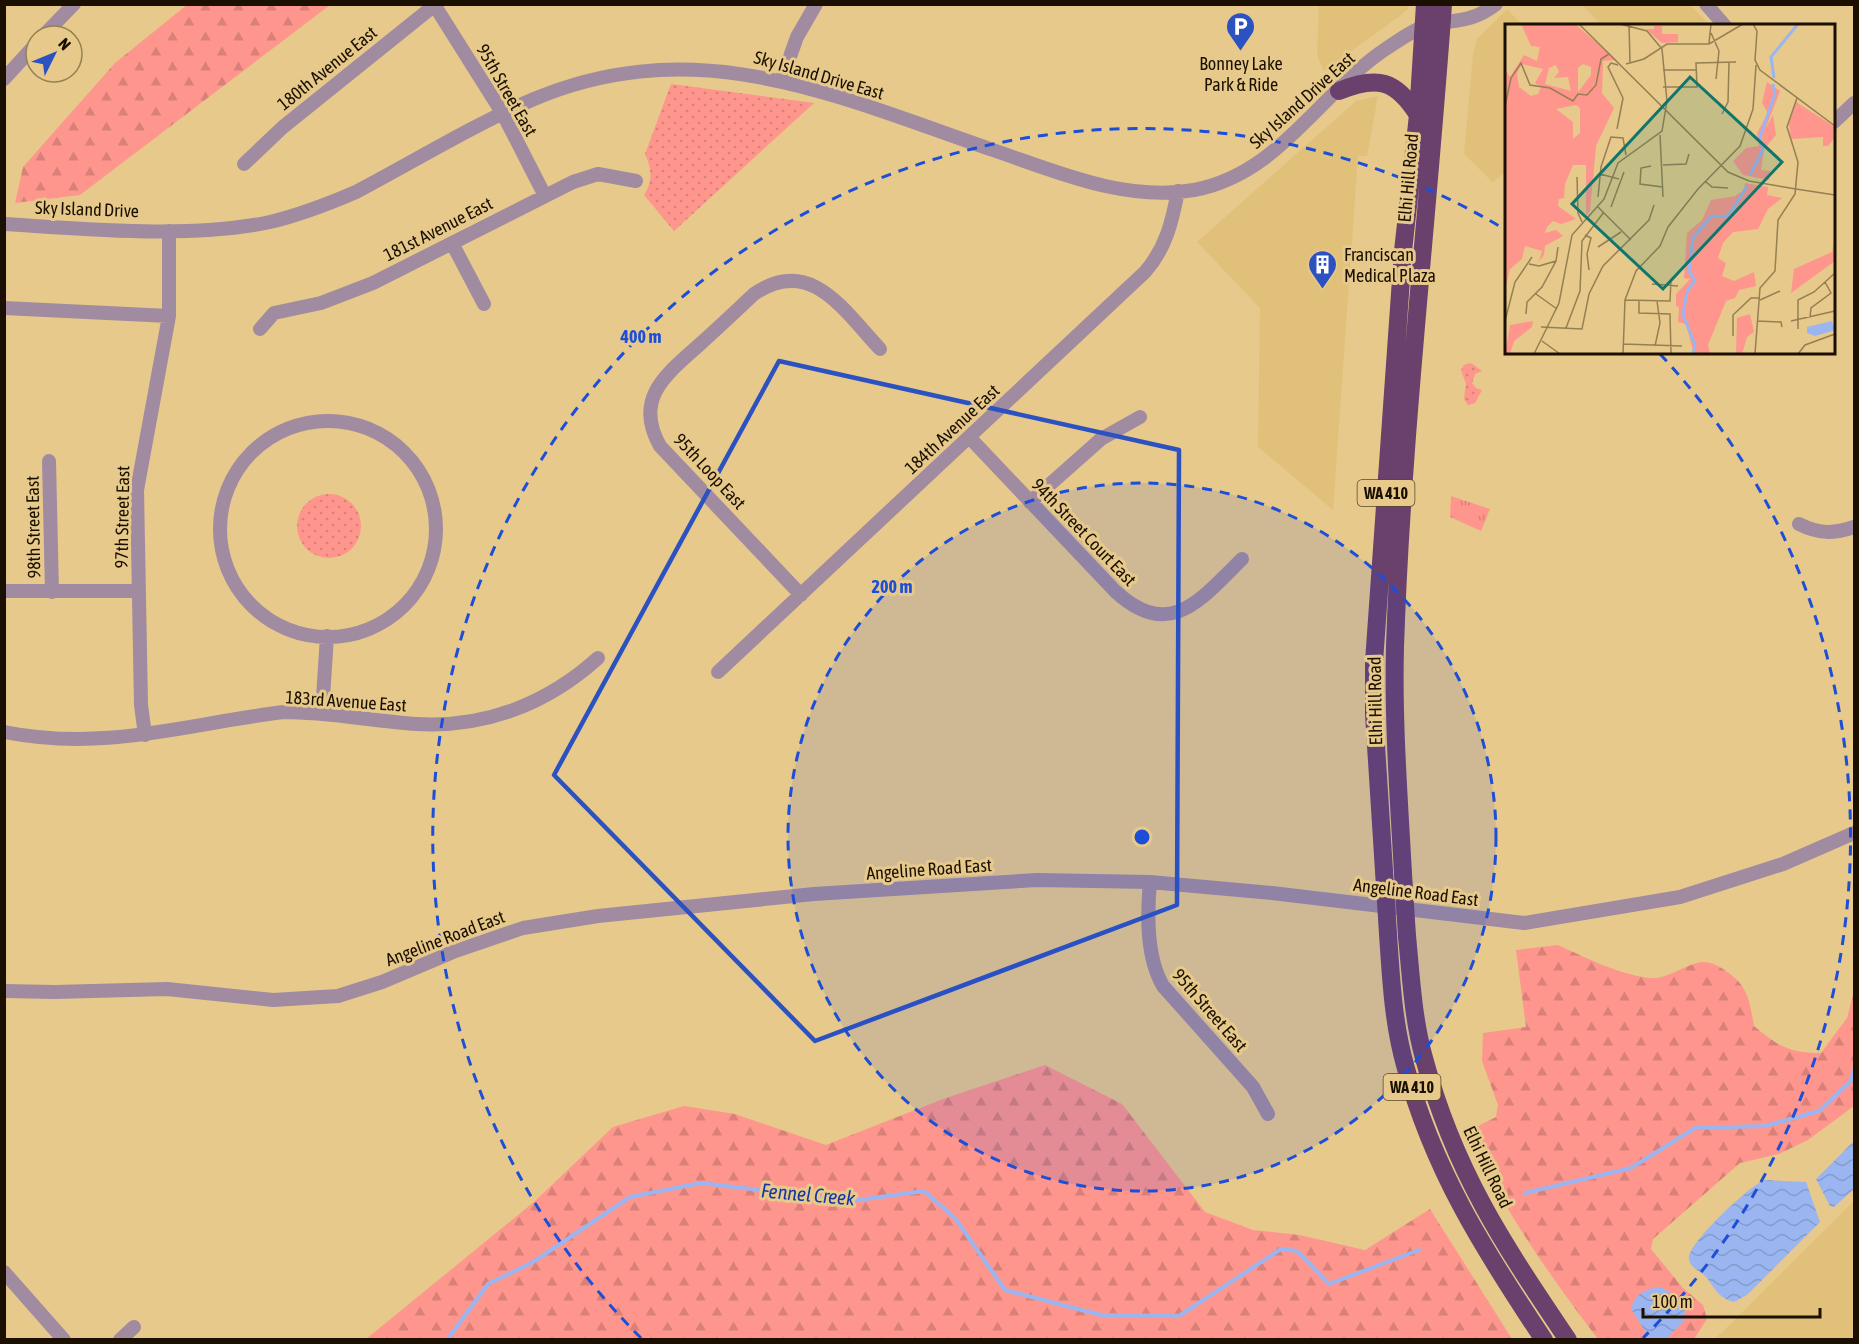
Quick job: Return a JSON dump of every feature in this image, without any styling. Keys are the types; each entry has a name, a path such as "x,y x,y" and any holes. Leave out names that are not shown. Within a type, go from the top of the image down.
{"highway":[{"name":"WA 410","path":"1425,4 1433,25"},
{"name":"WA 410","path":"1433,25 1443,4"},
{"name":"Elhi Hill Road","path":"1433,25 1418,115 1403,251 1374,662 1374,714 1393,1000 1404,1064 1443,1171 1472,1230 1544,1340"},
{"name":"Elhi Hill Road","path":"1433,25 1395,648 1396,758 1407,936 1423,1056 1445,1126 1485,1214 1568,1340"},
{"path":"1339,91 1358,83 1382,82 1401,92 1418,115"}],"street":[{"path":"55,24 74,4"},
{"path":"782,80 797,38 816,4"},
{"name":"Sky Island Drive East","path":"169,231 235,228 296,215 327,205 357,192 535,98 580,85 653,71 736,71 782,80 851,100 1073,177 1121,189 1147,192 1178,191 1217,183 1264,161 1386,49 1433,25 1477,16 1496,4"},
{"path":"1706,4 1723,24"},
{"name":"95th Street East","path":"436,5 503,114 544,194"},
{"name":"180th Avenue East","path":"244,164 283,127 436,5"},
{"path":"4,79 24,57"},
{"path":"1835,120 1854,103"},
{"name":"181st Avenue East","path":"260,329 274,313 348,294 452,243 544,194 598,174 636,181"},
{"name":"184th Avenue East","path":"718,672 970,438 1156,259 1173,218 1178,191"},
{"name":"Sky Island Drive","path":"4,224 169,231"},
{"name":"97th Street East","path":"145,735 141,705 137,489 139,465 169,316 169,231"},
{"path":"452,243 484,304"},
{"name":"95th Loop East","path":"801,596 660,446 652,429 650,415 653,397 664,377 754,294 766,286 783,280 805,282 826,292 880,349"},
{"path":"4,308 169,316"},
{"path":"1030,502 1101,440 1140,417"},
{"path":"326,421 359,425 396,445 419,471 426,484 435,522 433,553 427,570 417,589 402,607 377,625 359,632 327,636 293,631 274,622 250,603 231,577 221,542 220,520 232,480 253,451 264,441 291,427 326,421"},
{"name":"94th Street Court East","path":"970,438 1115,591 1127,602 1145,612 1166,615 1185,610 1242,559"},
{"name":"98th Street East","path":"50,460 52,592"},
{"path":"1799,524 1826,534 1854,527"},
{"path":"4,591 138,591"},
{"path":"322,713 327,636"},
{"name":"183rd Avenue East","path":"4,732 69,741 145,735 265,715 322,713 416,724 459,723 490,718 543,698 567,684 598,658"},
{"name":"Angeline Road East","path":"4,991 167,989 273,1000 311,999 338,996 373,985 453,952 523,928 598,916 814,894 1017,881 1150,882 1272,893 1524,923 1680,897 1783,864 1854,833"},
{"name":"95th Street East","path":"1150,882 1150,930 1157,976 1163,986 1253,1087 1268,1114"},
{"path":"4,1272 64,1340"},
{"path":"120,1340 134,1327"}],"highlighted area":[{"path":"779,361 1179,450 1177,905 815,1041 554,775"}],"shaded area":[{"path":"1319,4 1408,5 1408,9 1324,71 1317,55"},
{"path":"1582,5 1690,5 1709,24 1600,24"},
{"path":"1507,9 1522,24 1505,24 1505,172 1493,183 1464,154 1473,54 1477,39"},
{"path":"1378,96 1367,156 1358,156 1333,510 1258,447 1260,308 1197,242 1356,101"},
{"path":"1854,1201 1854,1339 1715,1339"}],"green space":[{"path":"188,4 330,5 80,195 15,203 23,167 115,63"},
{"path":"671,84 814,103 674,231 644,195 649,185 650,175 645,154"},
{"path":"1471,363 1482,371 1475,374 1472,383 1476,388 1482,390 1475,403 1468,405 1464,399 1466,384 1461,370 1464,365"},
{"path":"323,494 335,494 352,503 359,514 361,526 359,538 352,549 335,558 323,558 311,553 302,544 297,532 297,520 302,508 311,499"},
{"path":"1451,496 1490,509 1481,531 1450,517"},
{"path":"1558,945 1614,969 1649,978 1661,977 1700,962 1717,966 1738,981 1746,993 1754,1026 1784,1047 1800,1052 1821,1053 1847,1018 1854,992 1854,1106 1808,1140 1779,1154 1740,1163 1653,1239 1651,1249 1683,1288 1703,1305 1707,1319 1694,1339 1598,1339 1545,1266 1504,1202 1479,1146 1478,1126 1496,1117 1498,1105 1482,1061 1483,1033 1526,1027 1516,950"},
{"path":"1045,1065 1122,1104 1205,1212 1253,1230 1299,1235 1365,1250 1430,1209 1512,1339 366,1339 534,1202 613,1127 684,1106 735,1114 826,1145 943,1099"}],"water":[{"path":"1854,1141 1854,1189 1834,1207 1830,1206 1816,1179"},
{"path":"1765,1180 1806,1182 1820,1222 1747,1295 1734,1302 1729,1301 1721,1296 1705,1276 1692,1266 1689,1259 1691,1252 1721,1216 1747,1192"},
{"path":"1661,1287 1677,1297 1685,1309 1684,1321 1666,1339 1650,1339 1631,1309 1635,1299 1642,1293"}],"waterway":[{"name":"Fennel Creek","path":"1525,1193 1631,1168 1695,1128 1765,1126 1819,1111 1851,1081 1854,1070"},
{"name":"Fennel Creek","path":"447,1340 488,1284 533,1262 630,1197 701,1183 851,1201 924,1191 955,1218 1005,1290 1101,1315 1179,1316 1281,1249 1297,1251 1329,1284 1419,1250"}],"place":[{"name":"Bonney Lake Park & Ride","path":"1241,52"},
{"name":"Franciscan Medical Plaza","path":"1323,290"}]}
